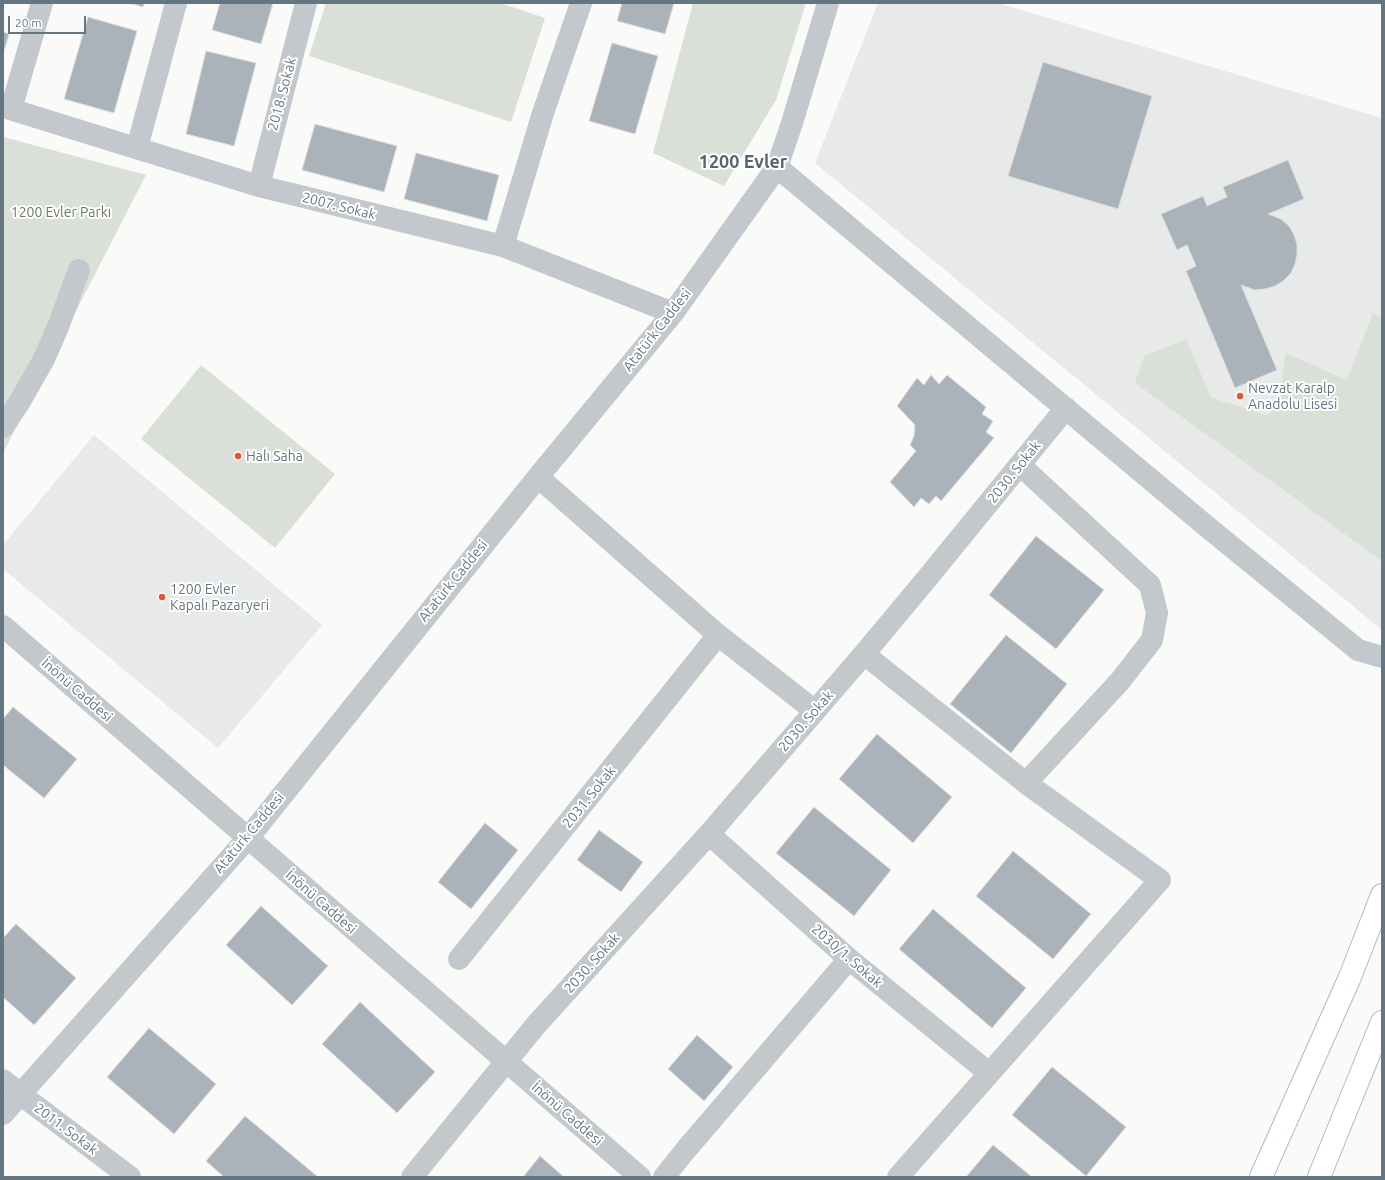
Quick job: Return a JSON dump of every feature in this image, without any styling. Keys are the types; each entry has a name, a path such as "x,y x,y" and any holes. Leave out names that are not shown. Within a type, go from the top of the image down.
{"main road":[{"path":"1261,1177 1350,977 1382,895"},
{"path":"1319,1177 1382,1022"}],"street":[{"path":"7,108 42,3"},
{"path":"137,148 176,3"},
{"name":"2018. Sokak","path":"259,186 306,3"},
{"path":"503,246 543,113 581,3"},
{"name":"Atatürk Caddesi","path":"3,1114 248,838 538,477 673,313 777,167 828,3"},
{"name":"2007. Sokak","path":"7,108 259,186 503,246 673,313"},
{"path":"777,167 1205,525 1358,650 1382,657"},
{"path":"3,427 19,403 44,359 58,327 79,270"},
{"name":"2030. Sokak","path":"412,1177 536,1025 709,834 864,654 1066,408"},
{"path":"1020,465 1150,585 1156,613 1152,640 1120,681 1026,783"},
{"path":"538,477 718,635 815,711"},
{"name":"İnönü Caddesi","path":"3,626 640,1177"},
{"name":"2031. Sokak","path":"459,959 718,635"},
{"path":"864,654 1026,783 1160,880 898,1177"},
{"name":"2030/1. Sokak","path":"709,834 849,959 989,1073"},
{"path":"664,1177 849,959"},
{"name":"2011. Sokak","path":"3,1080 130,1177"}],"shaded area":[{"name":"Nevzat Karalp Anadolu Lisesi","path":"878,3 998,3 1382,118 1382,630 815,163"},
{"name":"1200 Evler Kapalı Pazaryeri","path":"94,435 322,625 218,748 3,569 3,545"}],"green space":[{"path":"326,3 500,3 545,18 511,122 309,56"},
{"path":"693,3 806,3 776,100 724,186 653,153"},
{"name":"1200 Evler Parkı","path":"3,137 146,175 3,453"},
{"path":"1373,313 1382,317 1382,561 1135,383 1144,356 1186,339 1211,398 1268,415 1281,395 1285,353 1347,380"},
{"name":"Halı Saha","path":"201,365 335,474 275,548 141,439"}],"building":[{"path":"129,3 144,3 143,7"},
{"path":"220,3 273,3 261,44 212,30"},
{"path":"622,3 674,3 665,34 617,21"},
{"path":"88,17 137,31 114,113 64,99"},
{"path":"3,32 9,34 3,54"},
{"path":"612,43 658,56 635,134 589,121"},
{"path":"206,51 256,63 234,146 186,134"},
{"path":"1043,62 1152,96 1118,209 1008,176"},
{"path":"315,124 397,146 384,192 302,170"},
{"path":"416,153 499,175 487,221 404,199"},
{"path":"1288,160 1304,199 1268,214 1281,219 1289,226 1294,235 1297,244 1295,264 1291,273 1275,286 1255,290 1241,285 1277,370 1235,388 1186,271 1196,266 1187,245 1177,250 1161,214 1203,196 1207,206 1227,197 1223,187"},
{"path":"931,375 939,384 947,375 986,407 982,414 993,421 986,432 994,438 941,501 936,496 929,504 921,498 914,507 890,482 916,451 910,445 914,436 915,425 897,406 917,378 924,385"},
{"path":"1036,536 1104,590 1056,649 989,595"},
{"path":"1006,635 1067,684 1011,753 950,704"},
{"path":"13,707 77,759 44,798 3,765 3,719"},
{"path":"877,734 952,797 913,843 839,779"},
{"path":"814,807 891,870 854,916 776,853"},
{"path":"485,823 518,850 471,909 438,882"},
{"path":"599,830 643,862 621,892 577,860"},
{"path":"1013,851 1091,914 1053,959 976,896"},
{"path":"261,906 328,966 292,1005 226,945"},
{"path":"933,909 1026,988 992,1028 899,949"},
{"path":"16,924 76,978 34,1025 3,997 3,938"},
{"path":"360,1002 435,1072 397,1113 322,1044"},
{"path":"149,1028 216,1084 174,1134 107,1077"},
{"path":"697,1035 733,1067 704,1101 668,1069"},
{"path":"1052,1067 1126,1127 1086,1176 1012,1115"},
{"path":"245,1116 318,1177 224,1177 206,1161"},
{"path":"993,1145 1032,1177 966,1177"},
{"path":"540,1156 564,1177 523,1177"}],"place":[{"name":"Nevzat Karalp Anadolu Lisesi","path":"1240,396"},
{"name":"Halı Saha","path":"238,456"},
{"name":"1200 Evler Kapalı Pazaryeri","path":"162,597"}],"district":[{"name":"1200 Evler","path":"743,162"}]}
